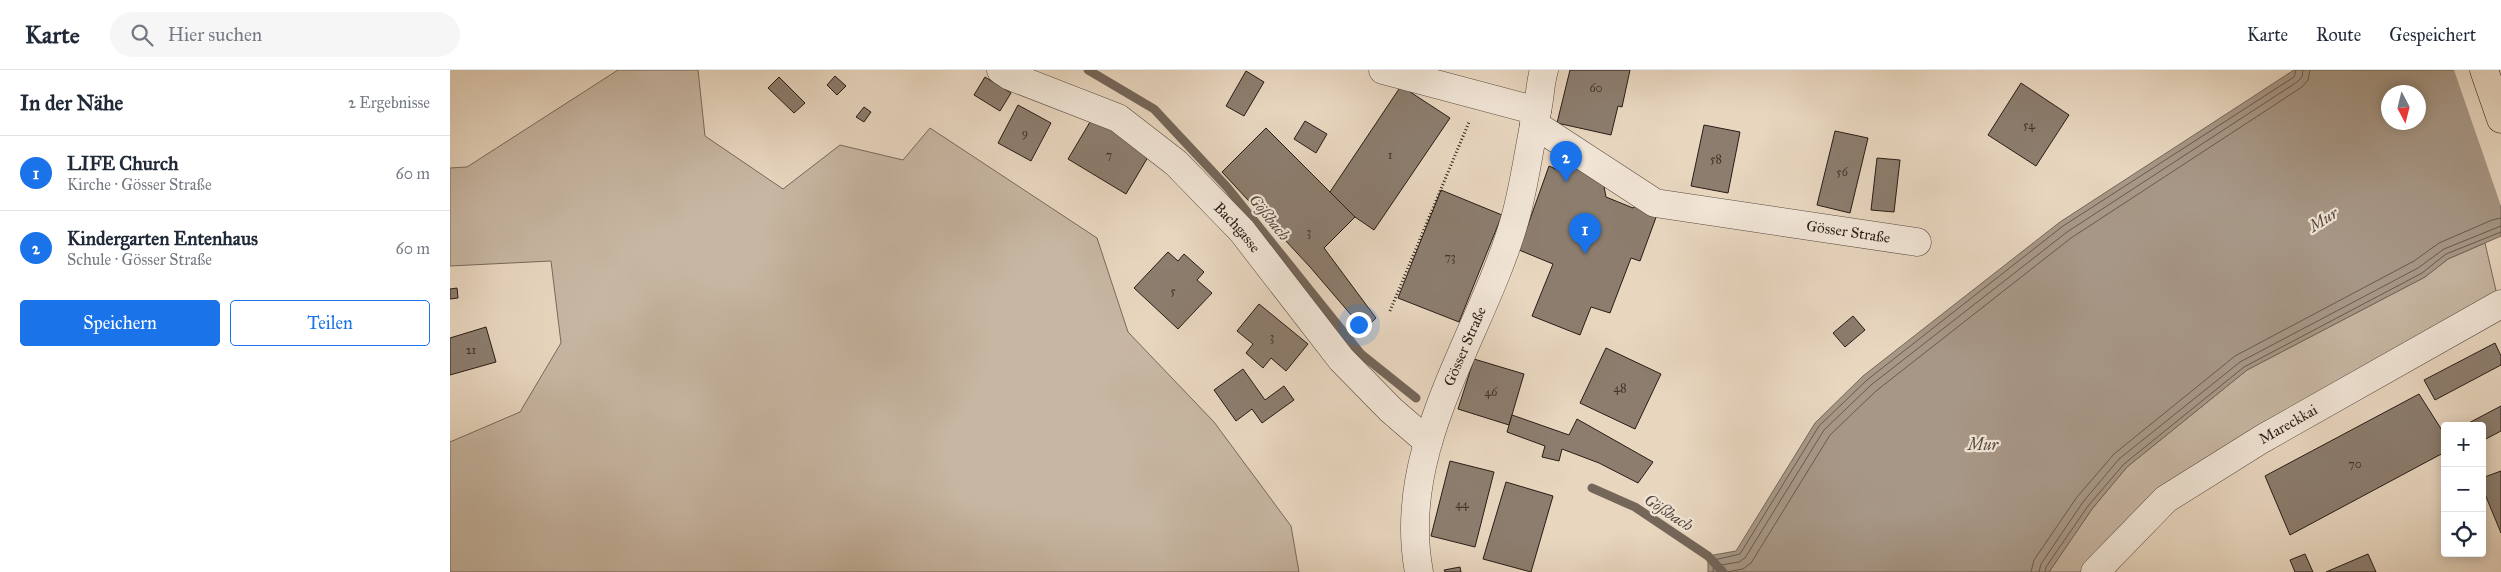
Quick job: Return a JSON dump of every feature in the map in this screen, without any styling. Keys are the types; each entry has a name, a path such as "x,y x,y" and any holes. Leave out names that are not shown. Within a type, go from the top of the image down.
{"main road":[{"path":"2484,70 2501,119"}],"street":[{"name":"Bachgasse","path":"1001,70 1010,76 1118,118 1176,163 1242,231 1341,360 1391,410 1430,435"},
{"path":"1383,70 1482,97 1535,118"},
{"name":"Gösser Straße","path":"1419,572 1413,533 1416,496 1430,435 1456,361 1473,330 1515,220 1529,164 1544,70"},
{"name":"Gösser Straße","path":"1535,118 1655,203 1917,242"},
{"name":"Mareckkai","path":"2095,572 2166,499 2262,439 2501,304"}],"path":[{"path":"1390,310 1443,182 1482,97"}],"shaded area":[{"path":"618,70 698,70 705,136 783,189 840,145 903,160 930,128 1097,238 1128,332 1214,422 1291,526 1299,572 450,572 450,442 520,412 561,343 551,261 450,266 450,168 467,167"},
{"path":"2485,243 2497,295 2352,374 2083,572 2049,572 2092,509 2127,467 2247,370 2425,277 2448,259"}],"water":[{"name":"Mur","path":"2294,70 2501,70 2501,236 2448,259 2425,277 2247,370 2127,467 2092,509 2049,572 1708,572 1708,556 1736,551 1815,423 1863,376 2060,222"}],"pier":[{"path":"2454,70 2501,70 2501,206"}],"building":[{"path":"1570,70 1630,70 1622,107 1618,106 1611,135 1557,123"},
{"path":"1246,71 1264,82 1244,116 1226,106"},
{"path":"835,76 846,86 837,95 827,85"},
{"path":"779,77 805,103 794,113 768,88"},
{"path":"985,77 1011,93 1000,111 974,95"},
{"path":"2021,83 2069,115 2036,166 1988,135"},
{"path":"1401,86 1450,118 1374,230 1355,217 1330,192"},
{"path":"1018,105 1051,123 1031,161 998,143"},
{"path":"864,107 871,112 864,122 856,117"},
{"path":"1093,117 1151,152 1126,194 1068,159"},
{"path":"1305,121 1327,134 1316,153 1294,139"},
{"path":"1704,125 1740,132 1728,193 1691,186"},
{"path":"1266,128 1355,217 1324,248 1376,318 1364,330 1310,267 1222,172"},
{"path":"1835,131 1868,138 1850,213 1817,205"},
{"path":"1877,158 1900,160 1894,212 1871,210"},
{"path":"1575,165 1603,181 1606,197 1633,208 1637,204 1658,212 1640,261 1631,258 1610,313 1591,307 1580,335 1532,316 1553,264 1519,250 1549,166 1560,171 1563,166"},
{"path":"1441,190 1502,215 1459,322 1398,298"},
{"path":"1168,252 1178,261 1184,254 1204,272 1197,280 1212,293 1178,329 1134,288"},
{"path":"457,288 458,298 450,299 450,289"},
{"path":"1259,304 1308,344 1286,371 1271,358 1263,368 1246,353 1253,344 1237,331"},
{"path":"1853,316 1865,330 1845,347 1833,333"},
{"path":"486,327 496,362 450,375 450,338"},
{"path":"2495,343 2501,356 2501,365 2435,400 2424,380"},
{"path":"1606,348 1661,374 1635,429 1580,403"},
{"path":"1474,359 1524,374 1509,425 1458,409"},
{"path":"1243,369 1265,400 1284,386 1294,400 1262,423 1252,409 1236,421 1214,390"},
{"path":"2419,394 2441,429 2441,454 2290,535 2265,476"},
{"path":"2501,406 2501,431 2486,439 2486,422 2471,422"},
{"path":"1512,415 1569,435 1577,419 1653,462 1638,483 1599,463 1562,449 1559,461 1542,457 1545,446 1507,432"},
{"path":"1450,461 1494,472 1475,547 1431,536"},
{"path":"2501,471 2501,533 2486,497 2486,477"},
{"path":"1506,482 1553,496 1531,572 1483,559"},
{"path":"2305,554 2313,572 2295,572 2290,560"},
{"path":"2368,554 2376,572 2326,572"},
{"path":"1460,567 1461,572 1445,572 1444,570"}],"waterway":[{"name":"Gößbach","path":"1088,70 1154,109 1227,187 1361,354 1416,398"},
{"name":"Gößbach","path":"1592,488 1635,507 1708,556 1723,572"}],"place":[{"name":"Kindergarten Entenhaus","path":"1566,182"},
{"name":"LIFE Church","path":"1585,254"}]}
